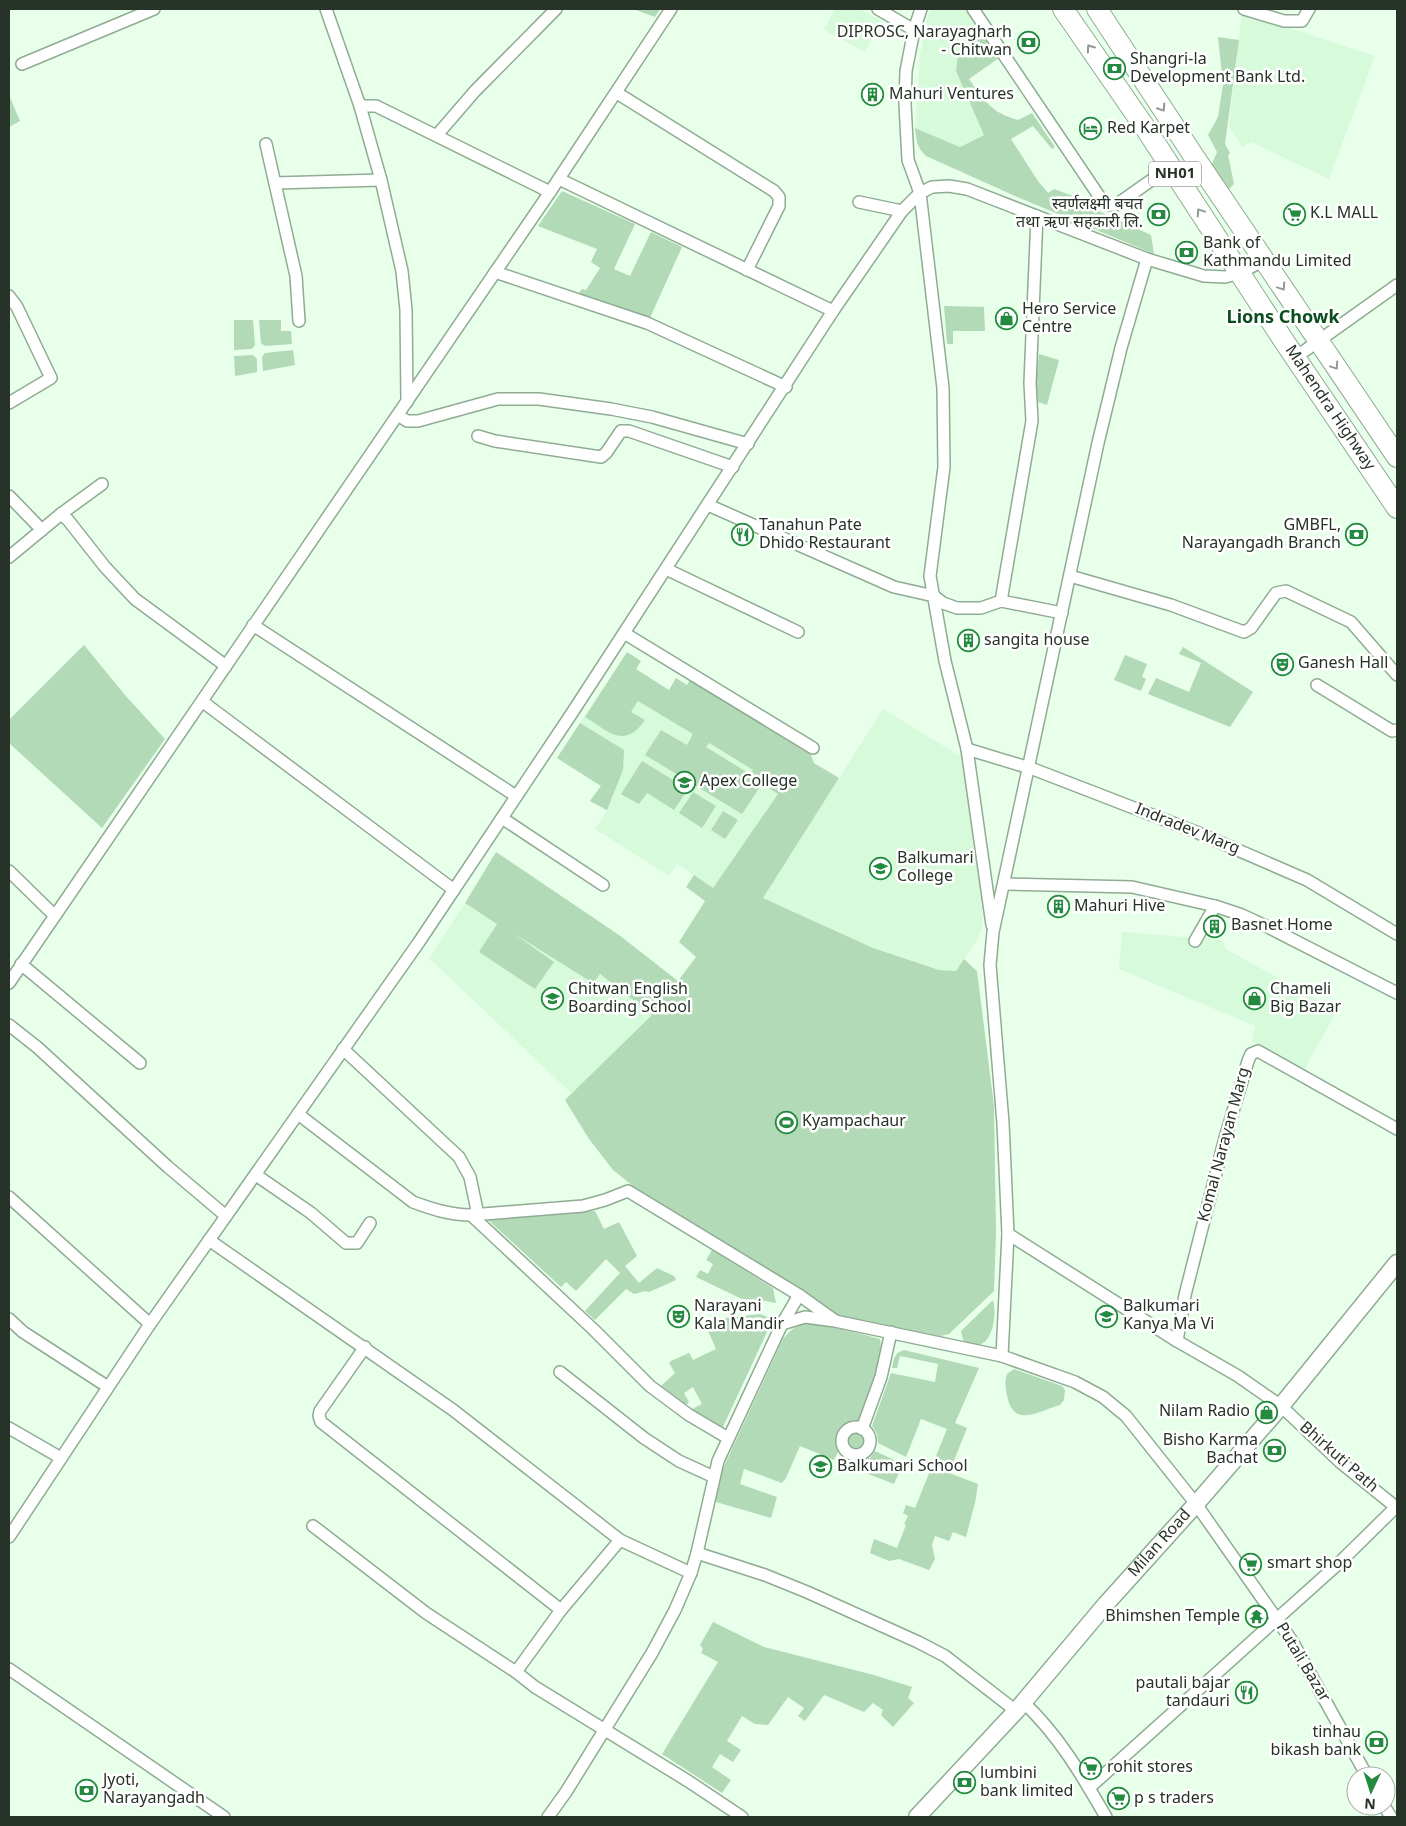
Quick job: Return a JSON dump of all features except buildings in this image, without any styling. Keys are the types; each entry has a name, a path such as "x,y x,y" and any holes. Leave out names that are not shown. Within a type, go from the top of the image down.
{"highway":[{"name":"Mahendra Highway","path":"1063,9 1146,129 1397,508"},
{"name":"Mahendra Highway","path":"1097,9 1397,457"}],"street":[{"path":"22,64 154,9"},
{"path":"326,9 360,106 381,180 402,271 406,310 407,402"},
{"path":"437,136 475,91 556,9"},
{"path":"9,983 54,914 203,702 253,625 496,272 617,93 671,9"},
{"path":"878,9 914,30"},
{"path":"921,9 914,30 906,71 905,104 908,160 920,193 944,396 944,467 930,576 945,661 967,749 993,932"},
{"path":"974,9 1103,202 1109,205 1116,205 1153,179"},
{"path":"1244,9 1291,22 1302,21 1309,9"},
{"path":"617,93 774,190 780,197 779,206 747,270"},
{"path":"360,106 376,106 550,192"},
{"path":"266,144 296,276 299,322"},
{"path":"559,179 834,312"},
{"path":"275,182 381,180"},
{"path":"9,1537 150,1324 454,890 902,211 920,193 932,187 950,186 967,189 1147,259 1204,276 1225,277 1240,273 1264,260"},
{"path":"859,202 902,211"},
{"path":"1001,601 1032,421 1030,383 1036,216"},
{"path":"1002,1356 1008,1234 1003,1123 990,965 993,932 1098,443 1147,259"},
{"path":"496,272 648,323 786,386"},
{"path":"1296,357 1397,286"},
{"path":"9,296 17,307 51,378 9,403"},
{"path":"398,415 407,420 418,421 498,399 539,399 652,416 748,444"},
{"path":"478,436 495,441 601,457 606,453 621,431 629,430 733,467"},
{"path":"9,557 61,514 102,484"},
{"path":"9,496 42,530"},
{"path":"708,506 894,587 934,596 943,603 956,608 981,608 1001,601 1062,614"},
{"path":"61,514 68,520 105,567 135,599 226,666"},
{"path":"666,569 798,632"},
{"path":"1070,576 1171,605 1244,632 1252,628 1276,593 1286,591 1351,622 1397,675"},
{"path":"253,625 516,796"},
{"path":"624,633 813,748"},
{"path":"1317,685 1392,731 1397,730"},
{"path":"203,702 454,890"},
{"name":"Indradev Marg","path":"967,749 1028,768 1196,832 1307,880 1397,934"},
{"path":"502,818 603,885"},
{"path":"9,871 54,914"},
{"path":"1004,884 1132,887 1215,906 1242,915 1268,927 1397,993"},
{"path":"1195,941 1215,906"},
{"path":"22,964 140,1063"},
{"path":"9,1024 37,1047 168,1167 226,1216"},
{"path":"343,1049 459,1157 470,1177 475,1215 650,1386 689,1415 728,1438"},
{"name":"Komal Narayan Marg","path":"1177,1341 1185,1295 1225,1138 1251,1054 1258,1051 1397,1129"},
{"path":"298,1114 413,1202 433,1210 456,1215 475,1215 583,1206 628,1191 799,1295 835,1321"},
{"path":"256,1175 311,1213 346,1243 356,1243 370,1223"},
{"path":"9,1197 150,1324"},
{"name":"Bhirkuti Path","path":"1008,1234 1177,1341 1238,1376 1280,1406 1340,1462 1396,1507"},
{"path":"209,1240 453,1410 620,1540 691,1573"},
{"name":"Milan Road","path":"917,1817 1020,1707 1106,1604 1196,1504 1280,1406 1397,1263"},
{"path":"548,1817 566,1792 652,1653 675,1610 691,1573 714,1477 728,1438 782,1324 799,1295"},
{"name":"Putali Bazar","path":"782,1324 806,1317 835,1321 1002,1356 1074,1382 1103,1397 1126,1416 1196,1504 1292,1641 1362,1766"},
{"path":"9,1319 23,1332 108,1387"},
{"path":"862,1428 881,1377 891,1332"},
{"path":"365,1347 320,1411 321,1422 560,1610"},
{"path":"560,1372 644,1438 679,1461 714,1477"},
{"path":"9,1428 61,1458"},
{"path":"1089,1788 1338,1564 1396,1507"},
{"path":"313,1526 426,1612 516,1672 535,1687 688,1781 742,1817"},
{"path":"516,1672 560,1610 620,1540"},
{"path":"697,1553 765,1575 918,1642 945,1656 1020,1707 1034,1712 1063,1750 1106,1817"},
{"path":"9,1668 224,1817"}],"shaded area":[{"path":"633,9 660,9 655,17"},
{"path":"835,9 859,9 882,21 865,52 824,30"},
{"path":"931,9 968,9 983,33 958,54 956,71 984,135 960,147 915,128 920,55 927,18"},
{"path":"1242,13 1375,56 1329,179 1251,142 1242,147 1229,126"},
{"path":"983,33 999,58 969,79 984,100 1001,113 1018,120 1032,113 1055,147 1052,149 1033,126 1011,139 1038,181 1048,193 1054,189 1092,203 1099,211 1151,235 1154,254 1015,196 923,153 918,144 915,128 960,147 984,135 956,71 958,54"},
{"path":"1218,37 1239,40 1225,144 1230,153 1228,155 1234,184 1227,191 1211,166 1217,152 1208,135 1218,117 1223,84"},
{"path":"9,95 20,121 9,127"},
{"path":"562,191 635,224 614,269 630,276 651,232 682,247 649,320 579,296 582,289 586,290 600,268 591,262 597,249 538,226"},
{"path":"944,306 984,307 985,331 953,331 953,344 947,344"},
{"path":"234,320 253,320 255,345 252,349 234,350"},
{"path":"259,320 281,320 281,331 291,331 292,344 265,346 261,343"},
{"path":"293,350 295,365 263,371 262,357 265,353"},
{"path":"1039,354 1059,360 1047,405 1038,402 1036,380"},
{"path":"253,355 257,359 257,372 235,376 234,356"},
{"path":"84,645 125,695 165,739 102,828 9,743 9,720"},
{"path":"1183,647 1253,692 1230,727 1148,694 1156,678 1189,692 1201,663 1179,654"},
{"name":"Kyampachaur","path":"627,652 641,661 636,669 669,690 676,678 687,685 691,678 809,750 814,763 839,778 763,898 873,948 939,970 956,971 964,959 977,971 994,1106 996,1233 994,1291 949,1334 940,1336 837,1315 643,1194 613,1170 589,1139 565,1100 652,1015 600,974 593,983 513,933 554,962 535,989 479,952 497,924 465,903 496,852 619,935 678,981 696,957 679,942 705,901 686,887 694,875 713,888 778,794 762,784 742,814 645,755 661,730 687,745 693,734 638,701 631,712 645,720 630,734 616,735 585,717","holes":["709,743 753,770 750,774 706,747"]},
{"path":"1125,655 1147,664 1142,677 1146,679 1141,691 1114,680"},
{"name":"Apex College","path":"607,682 783,788 713,888 677,864 669,876 595,829 607,811 590,801 601,786 557,758"},
{"name":"Balkumari College","path":"883,709 960,756 964,764 977,838 983,924 978,939 956,971 939,970 873,948 763,898"},
{"path":"580,723 624,750 623,770 607,810 590,801 601,786 557,758"},
{"path":"642,761 688,789 674,810 647,793 639,804 621,794"},
{"path":"693,792 716,806 702,828 679,813"},
{"path":"723,811 738,820 725,839 711,830"},
{"name":"Chitwan English Boarding School","path":"465,903 593,982 599,974 652,1015 572,1094 429,958"},
{"name":"Chameli Big Bazar","path":"1122,932 1222,940 1226,949 1337,1011 1304,1070 1252,1041 1255,1026 1119,969"},
{"path":"595,1211 604,1229 619,1222 637,1256 625,1266 639,1283 657,1268 674,1276 676,1280 649,1292 645,1291 634,1294 626,1289 595,1320 585,1311 620,1273 606,1259 576,1291 566,1282 561,1287 486,1218"},
{"path":"712,1250 773,1288 776,1303 742,1299 696,1277 700,1270 708,1274 713,1264 706,1260"},
{"path":"993,1300 993,1326 986,1341 972,1345 963,1340 961,1331"},
{"path":"760,1314 773,1319 722,1429 693,1412 692,1409 702,1404 693,1387 684,1393 689,1402 686,1405 661,1386 675,1373 669,1363 671,1361 689,1353 693,1360 716,1349 705,1324 718,1319"},
{"path":"813,1323 880,1339 881,1347 877,1368 858,1421 851,1421 841,1429 837,1438 839,1450 834,1460 800,1446 782,1483 744,1469 740,1484 777,1497 771,1518 716,1502 720,1475 783,1339 796,1327"},
{"path":"904,1350 979,1368 955,1423 967,1428 949,1473 978,1484 975,1503 966,1537 953,1532 949,1541 935,1536 932,1545 935,1559 929,1570 899,1559 889,1561 870,1553 874,1539 897,1548 908,1516 903,1513 906,1505 915,1508 947,1429 921,1419 906,1457 878,1443 877,1434 872,1426 891,1373 935,1382 938,1364 900,1356 897,1368 892,1368 895,1356"},
{"path":"1014,1369 1062,1386 1065,1390 1064,1400 1060,1405 1030,1415 1017,1413 1008,1400 1006,1387 1007,1374"},
{"path":"853,1433 859,1433 864,1438 862,1447 853,1449 848,1444 848,1438"},
{"path":"875,1451 903,1464 894,1484 858,1470 862,1460 870,1458"},
{"path":"713,1622 764,1647 874,1675 912,1687 908,1698 914,1703 893,1727 881,1715 883,1710 873,1703 864,1712 824,1695 805,1721 798,1716 804,1708 788,1697 768,1725 755,1724 742,1716 727,1741 741,1750 733,1762 720,1754 712,1767 731,1780 722,1793 662,1754 718,1662 701,1653 703,1648 700,1645"}],"place":[{"name":"DIPROSC, Narayagharh - Chitwan","path":"1028,42"},
{"name":"Shangri-la Development Bank Ltd.","path":"1114,69"},
{"name":"Mahuri Ventures","path":"873,95"},
{"name":"Red Karpet","path":"1091,129"},
{"name":"स्वर्णलक्ष्मी बचत तथा ऋण सहकारी लि.","path":"1159,214"},
{"name":"K.L MALL","path":"1294,214"},
{"name":"Bank of Kathmandu Limited","path":"1187,253"},
{"name":"Hero Service Centre","path":"1006,319"},
{"name":"Tanahun Pate Dhido Restaurant","path":"743,535"},
{"name":"GMBFL, Narayangadh Branch","path":"1357,535"},
{"name":"sangita house","path":"968,641"},
{"name":"Ganesh Hall","path":"1282,664"},
{"name":"Apex College","path":"684,782"},
{"name":"Balkumari College","path":"881,868"},
{"name":"Mahuri Hive","path":"1058,907"},
{"name":"Basnet Home","path":"1215,926"},
{"name":"Chitwan English Boarding School","path":"552,999"},
{"name":"Chameli Big Bazar","path":"1254,999"},
{"name":"Kyampachaur","path":"786,1122"},
{"name":"Narayani Kala Mandir","path":"678,1316"},
{"name":"Balkumari Kanya Ma Vi","path":"1107,1316"},
{"name":"Nilam Radio","path":"1266,1412"},
{"name":"Bisho Karma Bachat","path":"1274,1450"},
{"name":"Balkumari School","path":"821,1467"},
{"name":"smart shop","path":"1251,1564"},
{"name":"Bhimshen Temple","path":"1256,1617"},
{"name":"pautali bajar tandauri","path":"1246,1693"},
{"name":"tinhau bikash bank","path":"1377,1742"},
{"name":"rohit stores","path":"1091,1768"},
{"name":"lumbini bank limited","path":"964,1783"},
{"name":"Jyoti, Narayangadh","path":"87,1790"},
{"name":"p s traders","path":"1118,1799"}],"district":[{"name":"Lions Chowk","path":"1283,318"}]}
